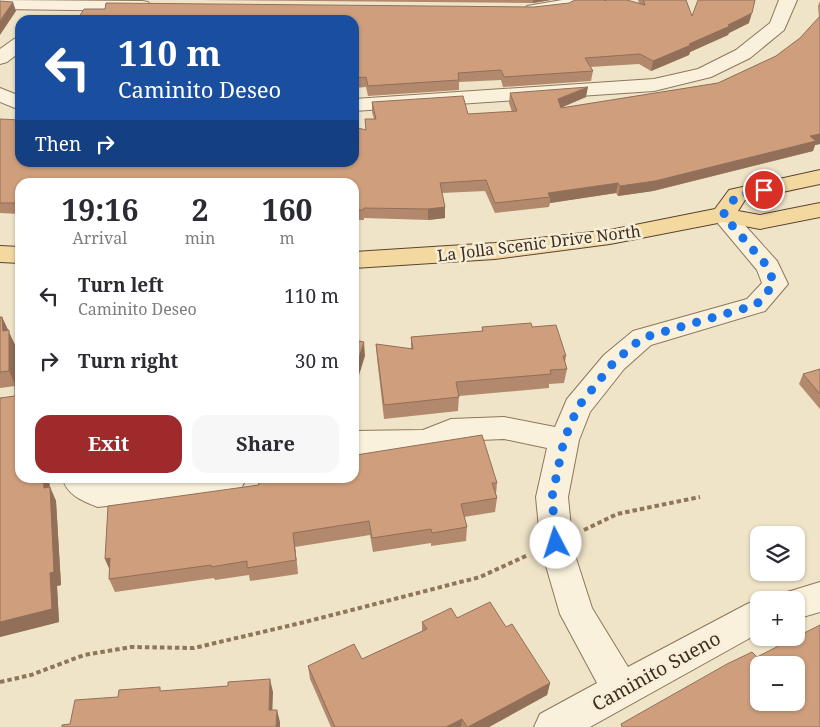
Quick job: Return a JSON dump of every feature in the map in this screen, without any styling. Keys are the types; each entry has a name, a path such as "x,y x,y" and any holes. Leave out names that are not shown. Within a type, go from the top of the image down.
{"main road":[{"path":"723,215 737,195 820,177"},
{"name":"La Jolla Scenic Drive North","path":"359,260 496,251 610,237 723,215 760,222 820,210"},
{"path":"0,254 15,255"}],"street":[{"path":"514,10 534,10 565,5 575,0"},
{"path":"359,105 654,84 696,75 743,54 778,26 788,0"},
{"path":"0,4 58,2 154,6"},
{"path":"49,15 58,2"},
{"path":"0,58 15,47"},
{"path":"0,94 15,102"},
{"path":"622,691 577,614 556,543 552,497 564,440 578,407 614,362 642,338 756,305 774,284 768,267 723,215"},
{"path":"359,443 428,442 451,430 504,428 564,440"},
{"path":"82,483 98,494 197,483"},
{"path":"805,601 820,597"},
{"name":"Caminito Sueno","path":"554,727 750,620"}],"path":[{"path":"0,682 31,675 84,655 131,647 194,648 305,622 480,577 617,514 700,497"}],"building":[{"path":"575,0 627,0 645,5 643,0 686,0 692,16 698,0 755,0 752,13 728,25 730,26 689,44 691,45 653,61 640,54 585,58 593,71 504,77 501,70 458,73 459,80 368,86 366,77 359,78 359,15 80,15 84,9 105,9 106,3 534,7 569,3"},
{"path":"0,1 13,2 0,21"},
{"path":"820,16 820,134 810,136 816,141 655,181 620,186 618,183 548,193 550,197 495,203 486,180 440,183 445,207 428,209 364,208 359,210 359,178 15,178 15,203 0,203 0,119 15,120 15,167 359,167 359,128 366,130 365,119 376,119 372,102 463,96 468,114 517,111 510,93 588,87 558,99 561,108 718,83 776,56 800,38"},
{"path":"0,317 2,317 3,331 9,330 9,371 0,372"},
{"path":"531,323 532,327 556,325 566,356 563,356 567,369 550,370 551,374 456,382 459,397 384,405 376,344 413,349 411,337 483,331 482,327"},
{"path":"359,341 364,342 359,358"},
{"path":"820,369 820,394 803,374"},
{"path":"15,396 15,483 44,483 44,488 50,487 54,572 50,573 52,609 0,622 0,398"},
{"path":"482,435 497,483 492,483 497,498 461,504 467,527 432,533 431,529 372,538 369,521 293,533 296,560 247,568 247,561 109,579 110,558 105,559 108,506 259,485 259,483 359,483 359,455"},
{"path":"490,602 506,627 512,624 550,683 468,727 462,719 446,727 335,727 308,666 354,644 362,659 427,629 422,622 451,608 457,618"},
{"path":"820,625 820,727 622,727 621,724 727,664 752,652 756,656 750,656 750,711 805,711 805,656 759,656 779,646 805,646 805,633"},
{"path":"270,679 269,710 277,710 276,727 62,727 62,725 70,724 75,700 118,697 119,690 160,687 160,691 228,686 228,682"}],"route":[{"path":"556,543 552,497 564,440 578,407 614,362 642,338 756,305 774,284 768,267 723,215 737,195 764,190"}]}
